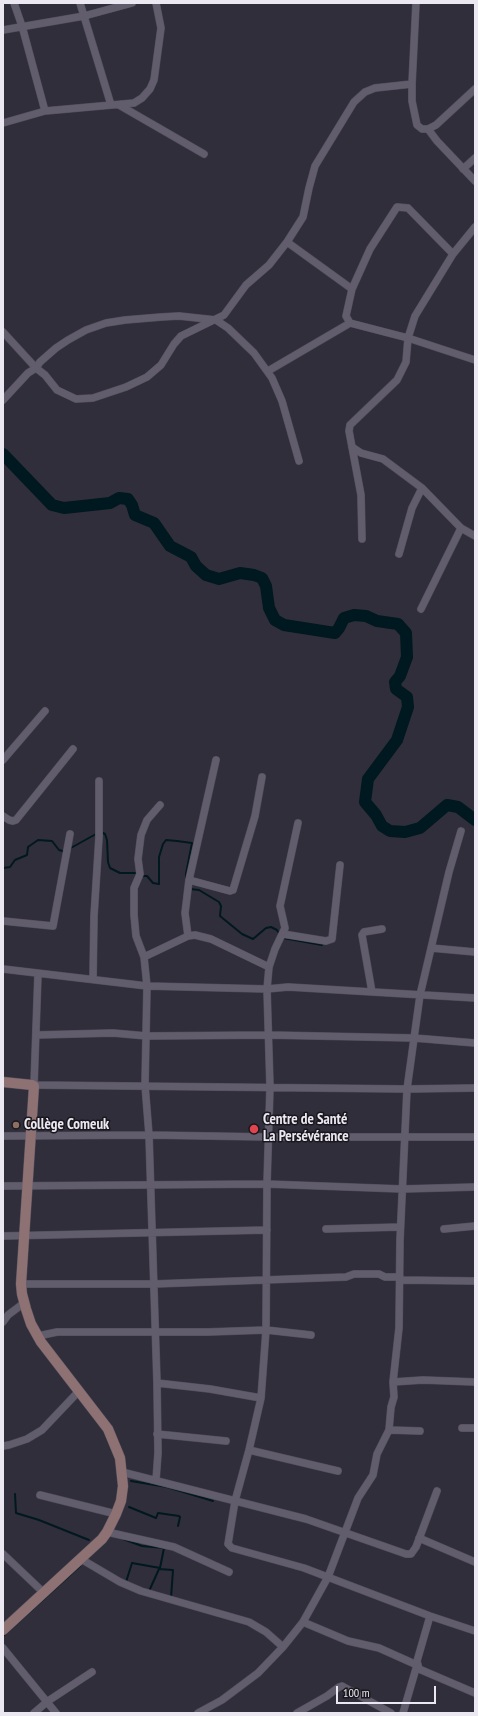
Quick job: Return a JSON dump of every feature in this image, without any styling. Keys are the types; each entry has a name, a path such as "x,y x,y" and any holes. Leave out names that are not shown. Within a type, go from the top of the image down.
{"main road":[{"path":"3,1082 34,1085 32,1136 21,1284 24,1302 31,1324 38,1336 108,1429 115,1443 122,1472 121,1501 107,1532 81,1559 3,1630"}],"street":[{"path":"14,3 22,26 45,111"},
{"path":"80,3 115,105 204,154"},
{"path":"3,30 84,16 132,3"},
{"path":"3,123 45,111 134,103 142,98 150,89 154,80 161,28 156,3"},
{"path":"416,3 412,101 417,125 422,129 428,129 443,119 475,89"},
{"path":"3,332 57,390 76,399 94,398 126,387 147,377 161,366 174,344 182,336 224,315 246,285 269,265 287,242 304,217 309,188 315,166 354,102 365,92 375,88 412,84"},
{"path":"428,129 437,141 475,181"},
{"path":"463,169 475,158"},
{"path":"350,323 346,316 352,289 370,249 397,206 408,208 453,254"},
{"path":"362,539 362,495 352,447 350,425 397,380 406,362 408,338 415,316 453,254 475,227"},
{"path":"287,242 352,289"},
{"path":"3,400 28,373 36,368 46,357 68,340 86,330 106,323 124,320 179,316 216,320 228,328 242,341 268,371 282,401 299,461"},
{"path":"268,371 350,323 408,338 475,360"},
{"path":"352,447 361,452 383,459 422,488 461,528 475,536"},
{"path":"399,554 412,508 422,488"},
{"path":"421,609 461,528"},
{"path":"3,760 44,711"},
{"path":"3,816 9,820 16,820 73,749"},
{"path":"188,936 185,913 189,880 216,760"},
{"path":"189,880 233,890 254,816 262,777"},
{"path":"93,980 94,916 99,837 99,781"},
{"path":"156,1480 157,1383 149,1135 145,1086 147,986 144,957 136,936 134,888 140,874 138,859 141,835 147,820 160,805"},
{"path":"298,823 280,906 281,915 285,925 283,934 275,949 269,967 267,989 270,1087 267,1184 266,1330 260,1398 250,1450 235,1501 228,1541 229,1547 328,1577 430,1616 475,1631"},
{"path":"198,1713 244,1685 258,1673 283,1647 303,1622 328,1577 358,1498 373,1475 377,1454 388,1430 394,1397 393,1382 399,1328 400,1227 407,1089 420,995 449,872 461,831"},
{"path":"3,921 53,926 70,834"},
{"path":"283,934 326,941 332,939 340,865"},
{"path":"372,992 362,935 364,932 382,929"},
{"path":"144,957 195,934 211,939 269,967"},
{"path":"431,948 475,952"},
{"path":"3,969 147,986 267,989 288,987 475,998"},
{"path":"38,974 34,1085 407,1089 475,1088"},
{"path":"36,1035 113,1033 147,1036 269,1035 414,1038 475,1043"},
{"path":"3,1136 149,1135 269,1137 475,1137"},
{"path":"3,1186 267,1184 402,1189 475,1187"},
{"path":"444,1229 475,1226"},
{"path":"326,1229 400,1227"},
{"path":"3,1236 267,1230"},
{"path":"21,1284 154,1284 346,1277 354,1274 379,1274 385,1277 400,1279 475,1281"},
{"path":"3,1322 8,1315 24,1302"},
{"path":"38,1336 57,1332 208,1332 266,1330 310,1335"},
{"path":"393,1382 423,1380 475,1382"},
{"path":"157,1383 195,1386 260,1398"},
{"path":"3,1446 9,1446 27,1439 42,1430 79,1391"},
{"path":"462,1428 475,1428"},
{"path":"388,1430 420,1431"},
{"path":"157,1434 226,1441"},
{"path":"250,1450 338,1471"},
{"path":"122,1472 306,1519 406,1554 411,1554 419,1538 437,1491"},
{"path":"40,1495 116,1514"},
{"path":"107,1532 174,1547 229,1572"},
{"path":"419,1538 475,1562"},
{"path":"3,1554 43,1592"},
{"path":"81,1559 120,1582 141,1591 249,1622 266,1632 283,1647"},
{"path":"402,1713 430,1616"},
{"path":"303,1622 348,1642 378,1648 417,1665 419,1669 424,1672 475,1693"},
{"path":"3,1648 48,1701 56,1713"},
{"path":"34,1713 48,1701 92,1672"},
{"path":"297,1713 327,1696 339,1686 342,1686 391,1713"}],"waterway":[{"path":"3,454 52,505 64,508 110,503 119,498 128,499 132,505 135,515 154,523 170,546 191,557 196,566 206,575 219,579 240,573 262,578 266,586 269,608 275,620 284,625 335,633 344,618 354,615 366,616 377,621 398,624 406,633 407,657 400,676 395,682 396,689 407,697 408,707 397,740 368,779 365,802 376,815 382,826 390,831 405,832 420,828 447,805 458,807 475,820"},
{"path":"101,832 105,834 107,840 108,862 110,868 120,873 139,873"},
{"path":"69,849 96,834"},
{"path":"3,868 10,867 15,860 27,855 28,847 38,840 52,841 59,850 66,852"},
{"path":"141,876 147,876 153,883 159,884 159,857 163,844 166,840 192,843 186,880"},
{"path":"190,889 199,890 219,902 221,906 220,916 242,934 253,939 266,928 271,927 277,930 280,935"},
{"path":"283,938 322,945"},
{"path":"131,1481 167,1487 213,1501"},
{"path":"15,1494 16,1513 39,1520 89,1540"},
{"path":"129,1507 156,1518 158,1513 179,1516 178,1526"},
{"path":"123,1539 142,1546 164,1548 160,1568 132,1563 126,1582"},
{"path":"3,1636 80,1566"},
{"path":"150,1589 159,1569 173,1570 171,1598"}],"place":[{"name":"Collège Comeuk","path":"16,1125"},
{"name":"Centre de Santé La Persévérance","path":"254,1129"}]}
